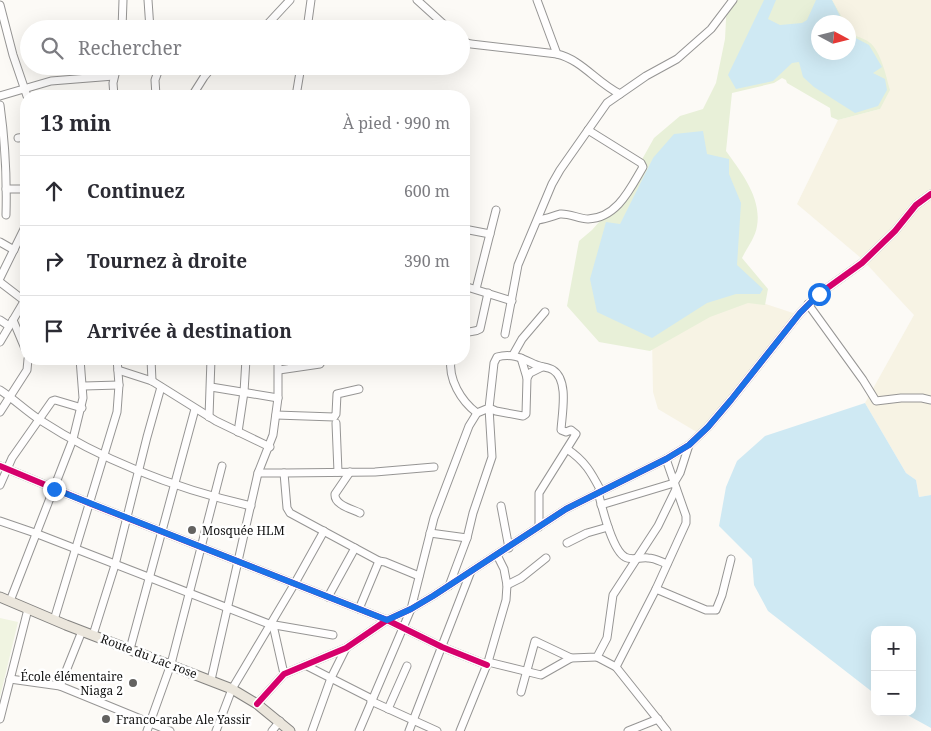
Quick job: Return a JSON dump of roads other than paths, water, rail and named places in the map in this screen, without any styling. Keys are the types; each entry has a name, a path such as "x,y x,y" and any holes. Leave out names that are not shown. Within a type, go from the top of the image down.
{"main road":[{"name":"Route du Lac rose","path":"0,597 82,631 232,688 257,704 290,731"}],"street":[{"path":"123,20 124,0"},
{"path":"148,0 149,20"},
{"path":"271,20 290,0"},
{"path":"308,20 311,0"},
{"path":"417,0 439,20"},
{"path":"537,0 557,54"},
{"path":"505,334 518,265 552,184 560,170 606,103 677,58 711,29 733,0"},
{"path":"0,5 20,75"},
{"path":"470,44 557,54 571,58 604,85 620,94"},
{"path":"20,75 25,90"},
{"path":"156,90 157,75"},
{"path":"196,90 206,75"},
{"path":"297,90 300,75"},
{"path":"31,90 61,79 114,76 114,90"},
{"path":"0,96 20,93"},
{"path":"0,105 6,215"},
{"path":"538,220 552,218 561,214 589,219 604,214 620,204 643,167 641,163 588,130"},
{"path":"4,193 20,190"},
{"path":"257,704 284,674 346,648 387,620 411,609 449,586 566,509 666,459 689,445 708,427 731,400 808,304 862,263 896,231 916,205 929,198"},
{"path":"476,289 496,210"},
{"path":"470,230 490,234"},
{"path":"0,278 20,238"},
{"path":"0,242 14,250"},
{"path":"0,282 20,296"},
{"path":"470,288 512,301"},
{"path":"470,331 480,329 488,293"},
{"path":"808,304 876,401 902,398 931,400"},
{"path":"0,342 20,309"},
{"path":"513,355 522,339 545,312"},
{"path":"0,320 11,323 20,340"},
{"path":"449,586 467,538 473,513 492,457 489,408 494,362 497,357 513,355 552,369 561,377 564,389 561,430 566,432 572,430 576,434 539,493 539,527"},
{"path":"489,408 496,412 523,416 526,414 527,378 521,358"},
{"path":"0,412 27,370 27,365"},
{"path":"10,601 73,439 82,408 84,386 81,365"},
{"path":"54,620 117,412 120,385 117,365"},
{"path":"151,365 152,381"},
{"path":"209,417 211,365"},
{"path":"238,432 246,365"},
{"path":"211,680 258,473 270,447 278,398 279,365"},
{"path":"279,370 313,365"},
{"path":"451,365 455,386 477,413"},
{"path":"527,378 530,373 542,367"},
{"path":"118,370 162,386 209,417 270,447"},
{"path":"84,386 120,385"},
{"path":"94,635 115,564 147,436 162,386"},
{"path":"210,387 278,398"},
{"path":"276,415 334,417 336,414 336,394 359,388"},
{"path":"0,390 39,419 104,455 139,470 214,497 251,506"},
{"path":"0,485 3,468 53,400 82,408"},
{"path":"359,731 411,609 430,533 468,426 477,413 489,408"},
{"path":"130,649 195,409"},
{"path":"336,423 338,472"},
{"path":"597,657 607,638 613,595 658,526 680,473 689,445"},
{"path":"567,449 579,457 585,464 599,491 601,504 614,542 625,558 650,558 667,564"},
{"path":"616,667 656,589 687,519 666,459"},
{"path":"147,731 171,664 222,466"},
{"path":"258,473 375,472 434,467"},
{"path":"3,468 387,620 442,647 487,664 541,676 570,658"},
{"path":"350,472 335,494 335,498 337,502 360,513"},
{"path":"284,473 290,513 379,561 419,576"},
{"path":"601,504 675,486"},
{"path":"501,506 509,548"},
{"path":"0,521 271,624 333,635"},
{"path":"567,544 587,533 608,527"},
{"path":"216,731 232,688 324,531"},
{"path":"430,533 467,538"},
{"path":"328,597 355,548"},
{"path":"460,731 487,664 506,600 507,585 504,569 497,555"},
{"path":"507,585 521,578 546,558"},
{"path":"656,589 706,610 716,610 722,595 731,558"},
{"path":"359,609 379,561"},
{"path":"409,731 471,571"},
{"path":"1,714 28,609"},
{"path":"271,624 284,674"},
{"path":"60,686 82,631"},
{"path":"521,692 535,641 570,658 597,657 616,667 667,731"},
{"path":"312,731 331,678 346,648"},
{"path":"305,665 388,709 437,731"},
{"path":"388,709 406,666"},
{"path":"10,679 60,686 170,731"},
{"path":"628,731 658,719"},
{"path":"272,731 280,722"}],"water":[{"path":"764,0 776,0 768,19 780,25 802,23 807,20 816,0 832,0 840,15 811,15 811,60 856,60 856,38 869,45 882,67 873,73 885,79 887,90 878,106 855,113 814,87 803,77 799,62 792,63 773,81 736,89 728,75"},
{"path":"703,131 707,154 729,159 729,174 741,203 737,265 763,289 760,294 736,294 707,303 652,338 597,312 590,279 606,222 620,224 653,158 674,134"},
{"path":"865,403 906,473 916,480 919,497 931,495 931,728 909,716 916,716 916,626 871,626 871,691 768,611 754,585 752,559 719,526 726,487 737,461 765,436"}],"place":[{"name":"Mosquée HLM","path":"192,530"},
{"name":"École élémentaire Niaga 2","path":"133,683"},
{"name":"Franco-arabe Ale Yassir","path":"106,719"}]}
